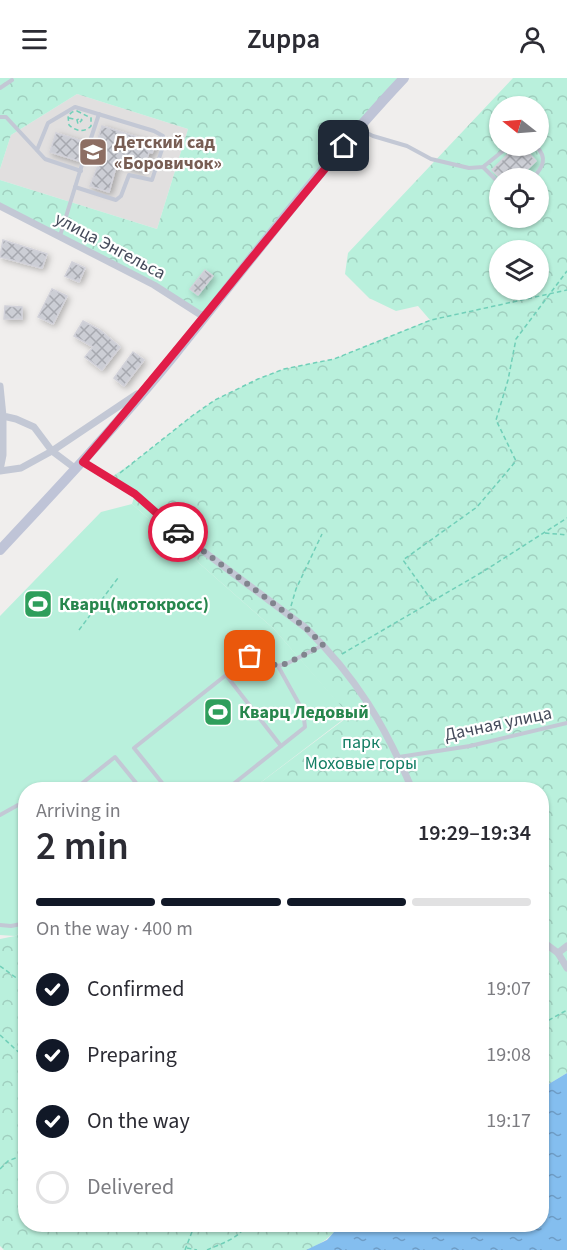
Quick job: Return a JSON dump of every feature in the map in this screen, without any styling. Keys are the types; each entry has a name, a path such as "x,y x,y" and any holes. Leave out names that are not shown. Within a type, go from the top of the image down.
{"main road":[{"path":"0,550 80,465 148,386 359,128 404,78"}],"street":[{"name":"улица Энгельса","path":"0,206 154,285 204,317"},
{"path":"0,386 3,455 0,470 21,468 52,451 113,412 148,386"},
{"path":"3,416 34,427 52,451 110,478 135,494 179,533 306,628 362,691 399,757 409,782"},
{"path":"549,946 558,953 567,968"},
{"path":"558,953 567,946"}],"lane":[{"path":"0,88 12,80"},
{"path":"37,150 45,127 56,116 76,107 154,131 163,136 164,143 153,178 149,180 129,175 121,196 117,200 75,187"},
{"path":"88,147 99,114"},
{"path":"0,117 6,117 49,161 81,171"},
{"path":"359,128 373,136 407,146 431,159 469,168 483,166 496,156"},
{"path":"60,237 86,155"},
{"path":"483,166 489,172"},
{"path":"161,782 134,748 250,656 278,666 323,645"},
{"path":"236,782 303,730 306,724 303,711 278,666"},
{"path":"226,675 281,746"},
{"name":"Дачная улица","path":"399,757 470,746 567,723"},
{"path":"84,782 115,757 135,782"},
{"path":"0,815 18,805"},
{"path":"0,925 18,925"}],"path":[{"path":"77,111 91,117 92,123 84,131 76,129 69,125 68,117 72,112 77,111"},
{"path":"68,117 81,119 82,122 76,129"},
{"path":"76,120 78,124"},
{"path":"549,294 567,271"},
{"path":"549,294 567,290"},
{"path":"110,478 121,473 192,416 216,400 258,379 284,369 334,359 431,320 522,300"},
{"path":"432,601 403,560 477,507 516,461 496,420 508,380 516,339 545,300"},
{"path":"334,658 567,518"},
{"path":"544,533 567,535"},
{"path":"288,615 296,590 322,534"},
{"path":"79,630 118,578"},
{"path":"0,966 18,979"},
{"path":"549,1020 566,1012"},
{"path":"0,1035 18,1052"},
{"path":"0,1169 8,1161 18,1157"},
{"path":"192,1232 186,1249 197,1250"},
{"path":"207,1250 240,1232"}],"shaded area":[{"name":"Детский сад «Боровичок»","path":"77,94 188,129 157,229 0,180 0,169 11,135"}],"green space":[{"path":"0,78 404,78 204,317 187,305 0,206 0,180 157,229 188,129 77,94 11,135 0,169"},
{"name":"парк Моховые горы","path":"513,78 567,78 567,1073 549,1084 549,782 261,782 349,716 274,629 132,504 135,494 110,478 215,400 284,369 334,359 430,320 418,306 396,311 369,298 345,274 348,253 489,103 489,156 549,156 549,96 496,96"},
{"path":"132,504 274,629 349,715 261,782 18,782 18,934 0,935 0,616 101,512"},
{"path":"18,934 18,1232 334,1233 321,1243 306,1250 4,1250 0,1246 0,939"}],"water":[{"path":"567,1073 567,1250 306,1250 327,1240 334,1232 549,1232 549,1084"}],"building":[{"path":"102,126 156,143 152,153 149,152 143,171 117,163 109,192 90,186 101,158 89,155 85,151 81,153 79,161 50,152 56,133 85,142 84,148 89,151 93,145 96,146"},
{"path":"506,156 531,156 536,161 529,168 494,168"},
{"path":"3,240 47,254 42,268 0,257"},
{"path":"72,262 85,268 79,282 65,276"},
{"path":"205,270 213,276 198,295 190,289"},
{"path":"52,289 67,296 53,324 38,317"},
{"path":"5,306 22,307 22,319 4,319"},
{"path":"83,321 100,330 120,347 102,370 85,357 93,347 74,336"},
{"path":"133,352 144,360 124,386 114,378"}],"way so far":[{"path":"178,532 306,628 323,645 278,666 250,656"}],"place":[{"name":"Детский сад «Боровичок»","path":"93,152"},
{"name":"Кварц(мотокросс)","path":"38,604"},
{"name":"Кварц Ледовый","path":"218,712"}],"route":[{"path":"178,532 135,494 83,462 176,353 236,276 344,146"}]}
